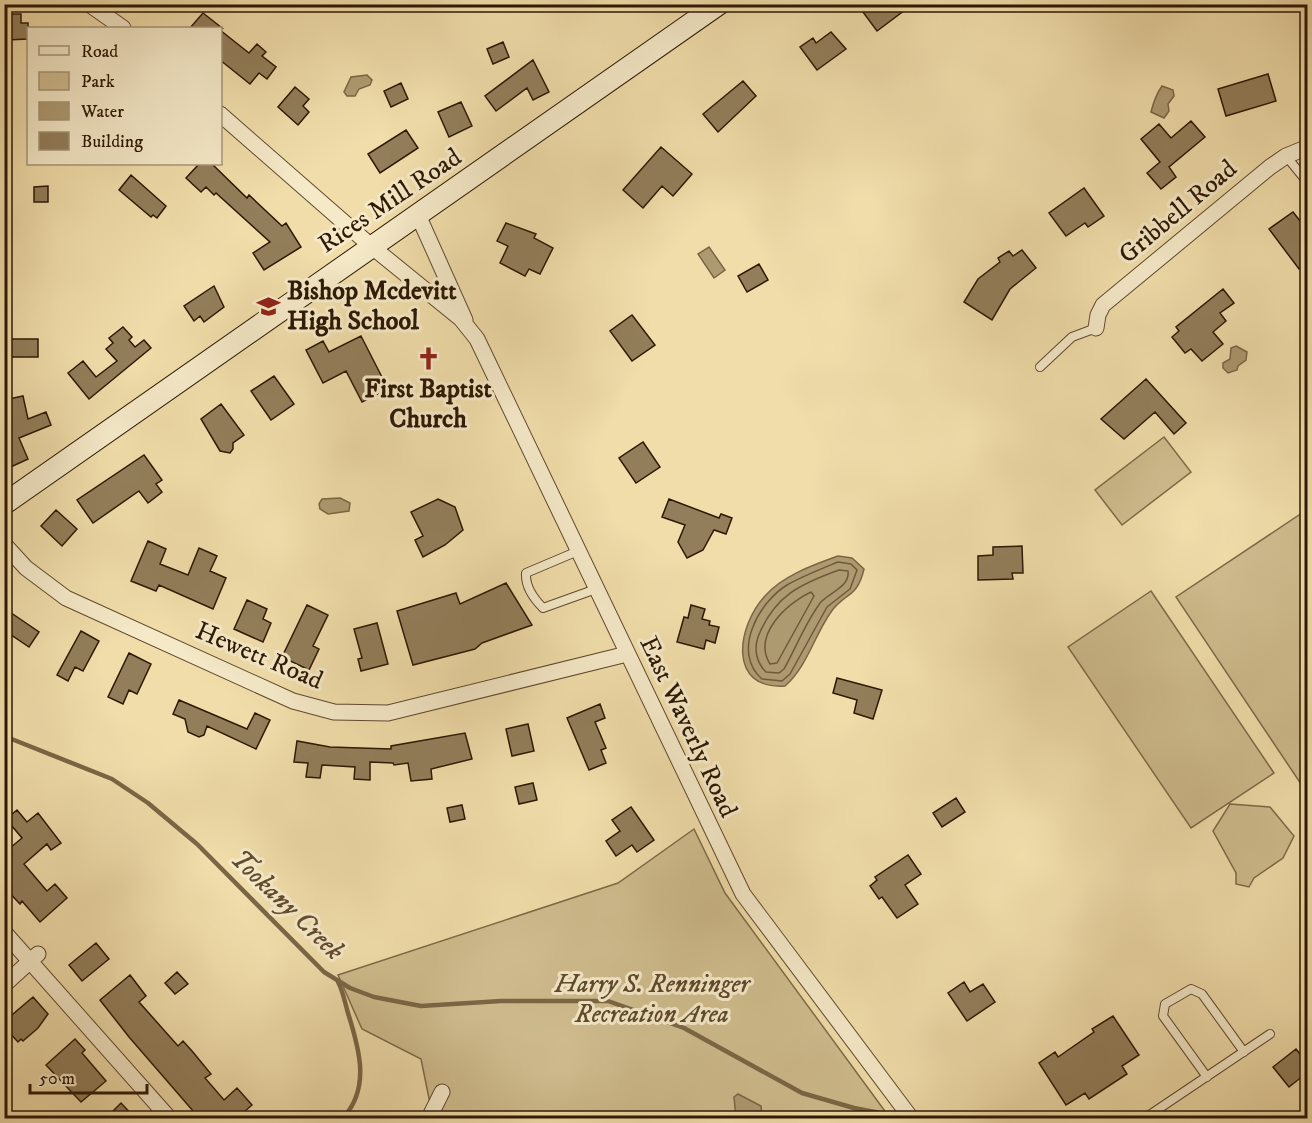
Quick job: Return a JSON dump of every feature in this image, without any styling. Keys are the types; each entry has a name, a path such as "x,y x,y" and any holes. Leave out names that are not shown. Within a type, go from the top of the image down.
{"street":[{"path":"89,4 122,27"},
{"name":"Rices Mill Road","path":"4,504 719,4"},
{"name":"East Waverly Road","path":"222,116 370,246 469,328"},
{"name":"Gribbell Road","path":"1096,328 1098,315 1104,305 1286,156 1308,147"},
{"name":"East Waverly Road","path":"418,215 469,328 483,349 742,894 911,1119"},
{"name":"Hewett Road","path":"4,544 26,568 66,598 293,701 334,712 388,712 627,654"},
{"path":"4,932 34,958 169,1119"},
{"path":"4,985 34,958"},
{"path":"429,1119 442,1092"}],"lane":[{"path":"1286,156 1308,183"},
{"path":"1040,367 1072,337 1096,328"},
{"path":"578,551 526,573 525,582 543,608 596,589"},
{"path":"1207,1077 1163,1016 1165,1004 1191,989 1202,994 1244,1052"},
{"path":"1145,1119 1270,1034"}],"green space":[{"path":"1164,437 1191,472 1122,525 1095,490"},
{"path":"1305,511 1308,515 1307,793 1176,597"},
{"path":"1151,591 1274,773 1191,828 1068,647"},
{"path":"1230,804 1270,807 1294,836 1283,858 1254,878 1249,887 1236,884 1236,873 1213,831"},
{"name":"Harry S. Renninger Recreation Area","path":"694,829 725,893 890,1118 433,1118 421,1059 362,1029 338,975 618,883"}],"water":[{"path":"367,75 372,80 370,85 359,89 355,96 347,96 344,92 351,77"},
{"path":"1162,86 1173,90 1174,96 1168,104 1169,111 1164,118 1151,112"},
{"path":"709,247 725,270 714,278 698,254"},
{"path":"1236,346 1247,352 1246,360 1238,366 1237,370 1228,373 1223,368 1223,363 1230,359 1231,348"},
{"path":"340,498 350,503 349,511 328,514 320,509 319,504 322,499"},
{"path":"838,556 852,558 864,569 858,586 831,612 805,661 785,686 766,685 753,678 746,667 743,654 748,623 755,609 765,596 780,583 798,572"},
{"path":"738,1094 761,1106 762,1118 736,1118 734,1097"}],"building":[{"path":"857,4 913,4 877,31"},
{"path":"203,13 221,27 191,27"},
{"path":"6,14 21,14 21,23 28,23 27,39 7,40"},
{"path":"222,32 249,53 257,44 266,52 262,56 276,67 267,79 259,73 250,84 222,62"},
{"path":"831,32 846,49 817,70 800,47 813,38 816,43"},
{"path":"503,42 509,57 493,64 487,49"},
{"path":"533,60 549,92 533,100 527,88 496,111 485,96"},
{"path":"1268,74 1276,101 1226,116 1218,89"},
{"path":"743,81 756,96 718,132 703,114"},
{"path":"401,83 408,99 391,107 384,91"},
{"path":"295,87 309,99 303,106 309,112 298,125 278,107"},
{"path":"461,102 472,126 449,137 438,112"},
{"path":"1191,121 1205,137 1169,167 1176,177 1161,189 1147,173 1160,162 1141,139 1159,124 1171,138"},
{"path":"406,130 418,148 380,173 368,154"},
{"path":"661,147 692,174 673,196 662,186 643,208 623,190"},
{"path":"198,165 213,165 247,198 249,195 282,226 286,223 301,247 264,270 253,253 270,242 216,193 214,195 206,187 201,192 186,178"},
{"path":"131,175 166,206 157,218 153,215 151,217 119,190"},
{"path":"48,186 48,202 34,202 34,187"},
{"path":"1084,188 1104,216 1088,227 1085,223 1066,236 1049,213"},
{"path":"1293,212 1308,231 1308,262 1299,269 1269,229"},
{"path":"506,223 536,234 534,238 553,248 540,274 529,269 525,276 500,263 508,246 497,241"},
{"path":"1022,250 1036,268 1010,289 992,320 964,302 978,279 1000,262 998,258 1009,251 1013,256"},
{"path":"759,264 768,280 747,292 738,276"},
{"path":"214,286 224,307 204,322 200,316 194,321 184,306"},
{"path":"1223,289 1234,303 1220,313 1226,321 1213,332 1223,344 1202,361 1191,349 1185,353 1172,337 1179,331 1176,327"},
{"path":"632,315 655,345 632,361 610,331"},
{"path":"123,327 132,337 129,340 135,347 144,340 151,348 89,399 68,373 83,361 96,377 117,361 106,349 113,343 109,338"},
{"path":"361,336 388,389 362,402 346,371 323,383 306,350 323,341 329,352"},
{"path":"4,339 38,339 38,357 4,357"},
{"path":"274,376 294,404 271,420 251,391"},
{"path":"1146,379 1186,423 1174,434 1155,412 1124,439 1101,419"},
{"path":"23,396 28,419 46,412 51,425 19,438 28,459 4,470 4,400"},
{"path":"221,404 244,435 233,443 230,453 220,451 201,419"},
{"path":"643,442 660,467 636,483 619,458"},
{"path":"144,455 162,480 156,484 162,492 148,503 139,491 93,523 77,500"},
{"path":"438,499 455,507 463,530 445,545 423,557 415,540 423,536 411,512"},
{"path":"669,499 719,518 721,514 732,518 726,534 714,530 703,550 687,558 678,542 685,525 662,517"},
{"path":"56,510 77,529 62,546 41,526"},
{"path":"148,541 166,549 160,564 188,575 199,548 217,556 210,571 226,578 213,609 159,585 156,591 131,581"},
{"path":"1022,546 1023,573 1012,573 1013,579 978,580 978,556 993,555 993,547"},
{"path":"506,583 532,625 482,643 475,649 413,665 397,611 456,593 460,604"},
{"path":"247,600 267,609 263,619 271,623 263,642 234,629"},
{"path":"307,605 328,615 313,646 319,649 309,670 282,657"},
{"path":"691,605 705,609 702,619 710,621 709,625 719,627 715,643 706,640 704,649 677,642 684,617 688,618"},
{"path":"4,608 39,632 29,647 4,630"},
{"path":"377,623 388,664 361,671 358,659 362,658 354,629"},
{"path":"81,631 99,641 83,671 75,667 68,681 57,675"},
{"path":"129,653 151,664 137,694 129,690 123,704 108,697"},
{"path":"837,678 882,690 873,719 854,713 857,700 833,693"},
{"path":"179,700 247,729 255,713 270,720 256,749 207,726 204,735 199,737 188,732 185,719 173,714"},
{"path":"600,704 605,718 595,722 606,748 601,750 606,763 589,770 567,718"},
{"path":"528,724 534,751 512,756 506,729"},
{"path":"465,733 472,759 431,769 432,779 411,781 408,763 394,765 393,763 370,762 370,780 354,779 355,767 322,765 320,778 306,777 308,763 294,762 297,741 330,747 391,749 391,746"},
{"path":"533,783 537,800 519,804 515,787"},
{"path":"956,798 965,812 942,827 933,813"},
{"path":"462,805 465,819 450,822 447,808"},
{"path":"631,807 654,840 637,852 632,845 616,856 606,841 620,831 612,820"},
{"path":"17,810 27,822 38,813 61,843 51,850 47,844 24,864 47,891 55,884 67,898 40,922 22,901 20,904 4,887 4,853 22,838 6,819"},
{"path":"908,855 921,874 905,885 918,904 897,918 882,897 879,899 870,886 877,880 875,877"},
{"path":"96,943 109,959 82,981 69,965"},
{"path":"177,972 188,984 175,994 165,983"},
{"path":"130,975 146,996 139,1002 178,1046 183,1041 192,1051 211,1074 205,1078 224,1100 237,1088 252,1105 236,1119 200,1119 100,1000"},
{"path":"964,982 970,992 983,984 995,1002 967,1021 948,993"},
{"path":"33,997 48,1014 38,1028 23,1041 21,1039 18,1042 5,1028 10,1024 6,1020"},
{"path":"1113,1016 1139,1055 1122,1066 1127,1074 1089,1099 1085,1093 1066,1105 1039,1063 1055,1052 1058,1057 1094,1032 1092,1029"},
{"path":"75,1039 85,1050 82,1053 106,1081 81,1102 46,1065"},
{"path":"1296,1049 1308,1064 1308,1072 1289,1087 1273,1067"},
{"path":"121,1103 136,1119 105,1119"}],"waterway":[{"name":"Tookany Creek","path":"4,736 112,779 148,803 197,844 324,972 350,988 374,997 421,1006 501,1001 608,1001 684,1028 802,1093 854,1108 906,1118"},
{"path":"338,982 356,1040 360,1067 357,1094 343,1118"}],"place":[{"name":"Bishop Mcdevitt High School","path":"269,306"},
{"name":"First Baptist Church","path":"428,358"}]}
